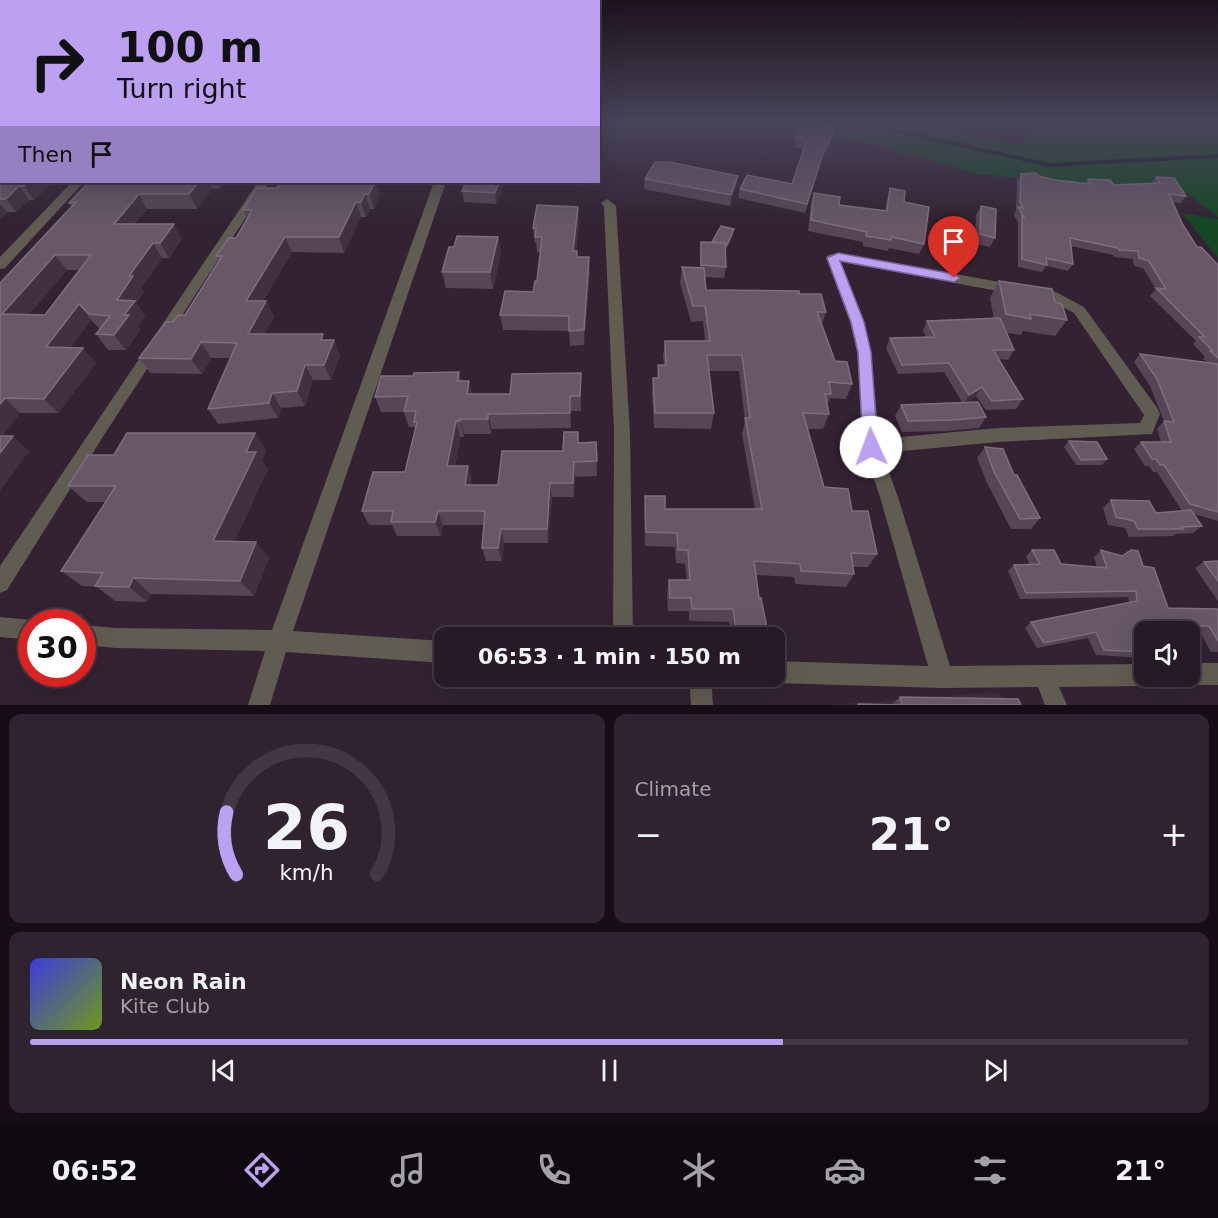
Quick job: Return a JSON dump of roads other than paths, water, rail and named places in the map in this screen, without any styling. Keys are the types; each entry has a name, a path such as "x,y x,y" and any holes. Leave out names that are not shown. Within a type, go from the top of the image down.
{"street":[{"path":"0,265 77,183"},
{"path":"0,583 262,183"},
{"path":"259,705 279,641 440,183"},
{"path":"607,203 610,206 617,309 622,432 623,627"},
{"path":"871,447 998,435 1146,429 1152,414 1079,310 1056,297 838,257 833,258 857,322 864,352 871,447 889,497 942,677"},
{"path":"0,627 18,629"},
{"path":"96,636 279,641 434,651"},
{"path":"785,672 942,677 1134,675"},
{"path":"1200,674 1218,674"},
{"path":"1044,676 1056,705"},
{"path":"701,687 702,705"}],"waterway":[{"path":"1013,157 1050,165 1201,157"}]}
